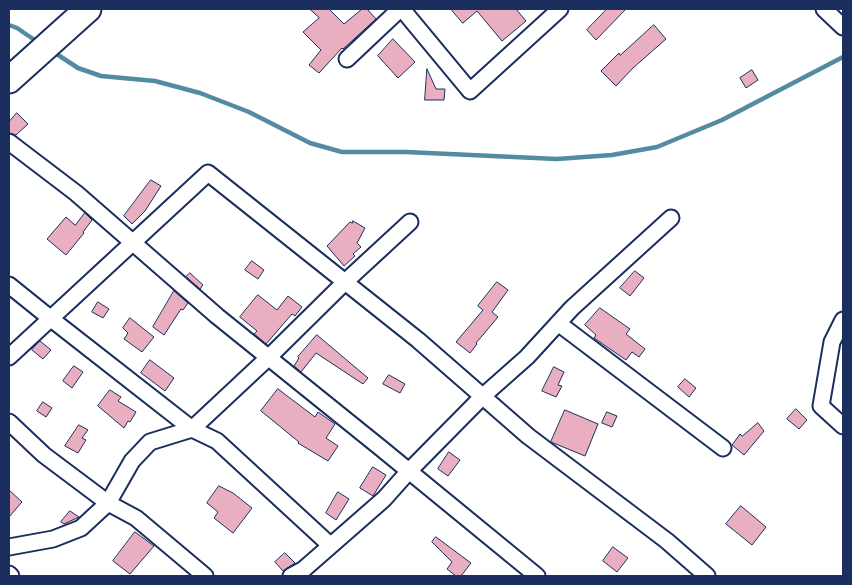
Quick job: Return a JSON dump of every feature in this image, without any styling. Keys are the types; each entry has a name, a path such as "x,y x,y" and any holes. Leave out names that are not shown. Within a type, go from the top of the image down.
{"highway":[{"path":"9,80 88,9"}],"street":[{"path":"346,59 401,9 470,91 550,12"},
{"path":"824,9 843,27"},
{"path":"9,142 76,193 217,316 537,576"},
{"path":"9,356 208,173 418,340 528,436 667,541 707,576"},
{"path":"292,576 304,569 384,499 483,396 527,357 572,308 671,218"},
{"path":"9,546 53,539 81,528 108,503 132,461 150,442 192,429 269,357 344,282 410,222"},
{"path":"9,285 192,429 217,440 330,545"},
{"path":"843,320 832,342 821,406 843,426"},
{"path":"558,324 723,448"},
{"path":"9,422 44,455 108,503 136,518 205,576"}],"building":[{"path":"310,9 329,9 344,24 362,9 367,9 376,19 342,48 319,73 309,65 321,50 303,32 319,18"},
{"path":"451,9 516,9 526,21 502,41 477,11 463,23"},
{"path":"607,9 626,9 596,40 587,30"},
{"path":"654,25 666,39 616,86 601,71 619,53 620,55"},
{"path":"393,39 415,62 398,78 378,56"},
{"path":"427,69 436,89 445,89 444,100 425,100"},
{"path":"752,70 758,80 746,88 740,78"},
{"path":"17,113 28,124 16,135 9,133 9,122"},
{"path":"151,180 161,186 145,211 132,224 124,216"},
{"path":"85,213 92,220 66,255 47,239 66,217 75,225"},
{"path":"353,221 365,228 357,243 361,247 353,254 355,256 344,266 327,246"},
{"path":"252,261 264,270 258,279 245,270"},
{"path":"635,271 644,278 630,296 620,288"},
{"path":"190,273 203,285 200,289 186,277"},
{"path":"497,282 508,290 492,312 498,317 470,353 456,342 483,310 478,306"},
{"path":"174,291 188,303 183,310 181,309 164,335 153,327"},
{"path":"258,295 277,310 288,296 302,307 295,316 292,314 266,344 254,334 257,331 240,317"},
{"path":"98,302 109,309 103,318 92,312"},
{"path":"600,308 630,329 626,334 645,349 639,357 632,352 626,360 594,338 596,335 585,325"},
{"path":"130,318 154,337 142,352 124,339 128,333 123,328"},
{"path":"317,335 368,378 363,384 316,353 301,372 294,366 298,357"},
{"path":"40,341 51,350 43,359 32,350"},
{"path":"150,360 174,378 165,391 141,373"},
{"path":"74,366 83,372 72,388 63,381"},
{"path":"554,367 564,372 558,385 562,386 556,397 542,391"},
{"path":"389,375 405,384 400,393 383,384"},
{"path":"685,379 696,388 689,397 678,387"},
{"path":"278,389 315,417 318,412 335,424 326,438 338,446 328,461 298,443 261,411"},
{"path":"110,390 121,397 118,401 136,412 124,428 98,406"},
{"path":"43,402 52,408 46,417 37,411"},
{"path":"796,409 807,420 799,429 787,419"},
{"path":"565,410 598,424 585,456 551,442"},
{"path":"607,412 617,416 612,427 602,423"},
{"path":"758,423 764,431 744,455 732,445 740,434 742,436"},
{"path":"79,425 88,430 82,438 86,440 78,453 65,446"},
{"path":"449,452 460,460 448,476 438,469"},
{"path":"373,467 386,475 373,496 360,488"},
{"path":"219,486 233,493 252,508 233,533 214,518 218,512 207,503"},
{"path":"9,490 22,502 9,517"},
{"path":"338,492 349,499 336,520 326,513"},
{"path":"741,506 766,527 752,545 726,524"},
{"path":"70,511 79,517 64,524 61,522"},
{"path":"135,532 154,546 130,574 113,561"},
{"path":"436,537 471,563 461,576 456,576 447,569 452,562 432,542"},
{"path":"613,547 628,558 617,572 603,561"},
{"path":"285,553 295,563 283,571 275,562"}],"waterway":[{"path":"9,25 17,28 39,43"},
{"path":"52,51 78,68 101,76 155,81 200,93 249,112 310,143 342,152 406,152 557,159 612,155 657,147 722,120 843,57"}]}
